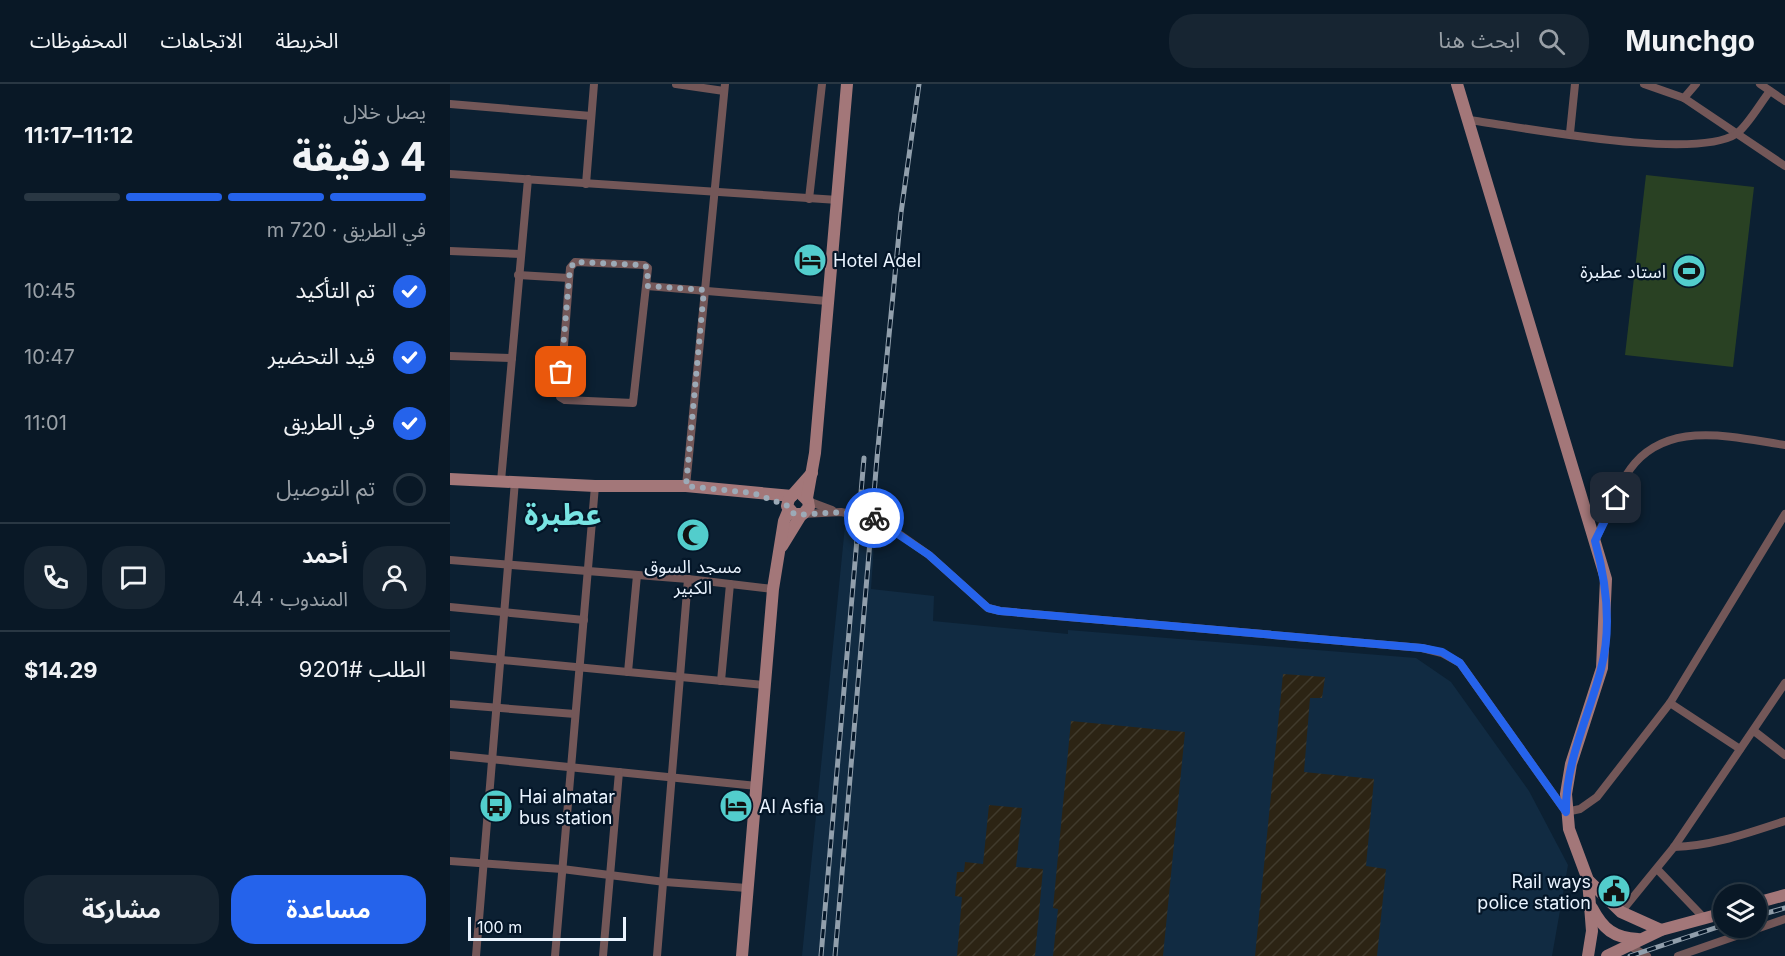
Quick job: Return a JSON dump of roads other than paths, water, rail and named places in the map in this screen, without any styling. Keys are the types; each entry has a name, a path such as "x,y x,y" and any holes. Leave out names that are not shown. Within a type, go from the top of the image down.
{"main road":[{"path":"742,956 773,589 784,521 812,473 848,84"},
{"path":"1457,84 1606,579 1602,668 1571,764 1566,794 1569,829 1588,880 1592,931 1588,956"},
{"path":"450,479 595,486 686,486 753,493 796,501"},
{"path":"781,547 802,515 794,514 796,501"},
{"path":"1588,880 1621,912 1661,930"},
{"path":"1767,900 1785,895"},
{"path":"1591,907 1606,931 1625,938 1641,939"},
{"path":"1607,956 1661,930 1713,916"}],"street":[{"path":"586,184 594,84"},
{"path":"676,84 724,87 686,486"},
{"path":"809,199 822,84"},
{"path":"1570,133 1575,84"},
{"path":"1644,84 1684,98 1785,166"},
{"path":"1684,98 1696,84"},
{"path":"1760,84 1785,101"},
{"path":"1469,120 1570,133 1682,144 1702,143 1736,134 1770,91"},
{"path":"450,104 591,116"},
{"path":"450,174 714,194 838,200"},
{"path":"501,481 528,180"},
{"path":"450,251 521,254"},
{"path":"575,262 644,265 648,268 647,286 635,402 630,404 564,400 560,395 570,268 575,262"},
{"path":"518,275 569,278"},
{"path":"647,286 827,301"},
{"path":"450,356 512,358"},
{"path":"1595,541 1636,462 1666,442 1698,435 1785,445"},
{"path":"476,956 494,759 515,481"},
{"path":"555,956 595,486"},
{"path":"796,501 879,520 929,555 988,608 1000,611 1422,648 1442,652 1460,663 1566,812 1580,809 1597,797 1670,703 1785,514"},
{"path":"802,515 842,512"},
{"path":"450,560 688,579 773,589"},
{"path":"628,672 637,575"},
{"path":"657,956 665,882 671,777 688,579"},
{"path":"721,681 730,584"},
{"path":"450,607 584,620"},
{"path":"450,655 765,685"},
{"path":"1621,912 1674,847 1785,683"},
{"path":"1670,703 1740,749"},
{"path":"450,705 574,714"},
{"path":"1754,731 1785,755"},
{"path":"450,756 571,766 756,786"},
{"path":"603,956 619,772"},
{"path":"1674,847 1719,842 1785,821"},
{"path":"450,861 562,869 665,882 747,888"},
{"path":"1657,869 1704,918"},
{"path":"1678,956 1785,919"},
{"path":"1628,945 1647,956"}],"railway":[{"path":"835,956 877,458 901,213 919,84"},
{"path":"821,956 864,458"},
{"path":"1767,913 1785,908"},
{"path":"1630,956 1713,929"}],"place":[{"name":"Hotel Adel","path":"810,260"},
{"name":"استاد عطبرة","path":"1689,271"},
{"name":"مسجد السوق الكبير","path":"693,535"},
{"name":"Hai almatar bus station","path":"496,806"},
{"name":"Al Asfia","path":"736,806"},
{"name":"Rail ways police station","path":"1614,891"}],"district":[{"name":"عطبرة","path":"563,514"}]}
